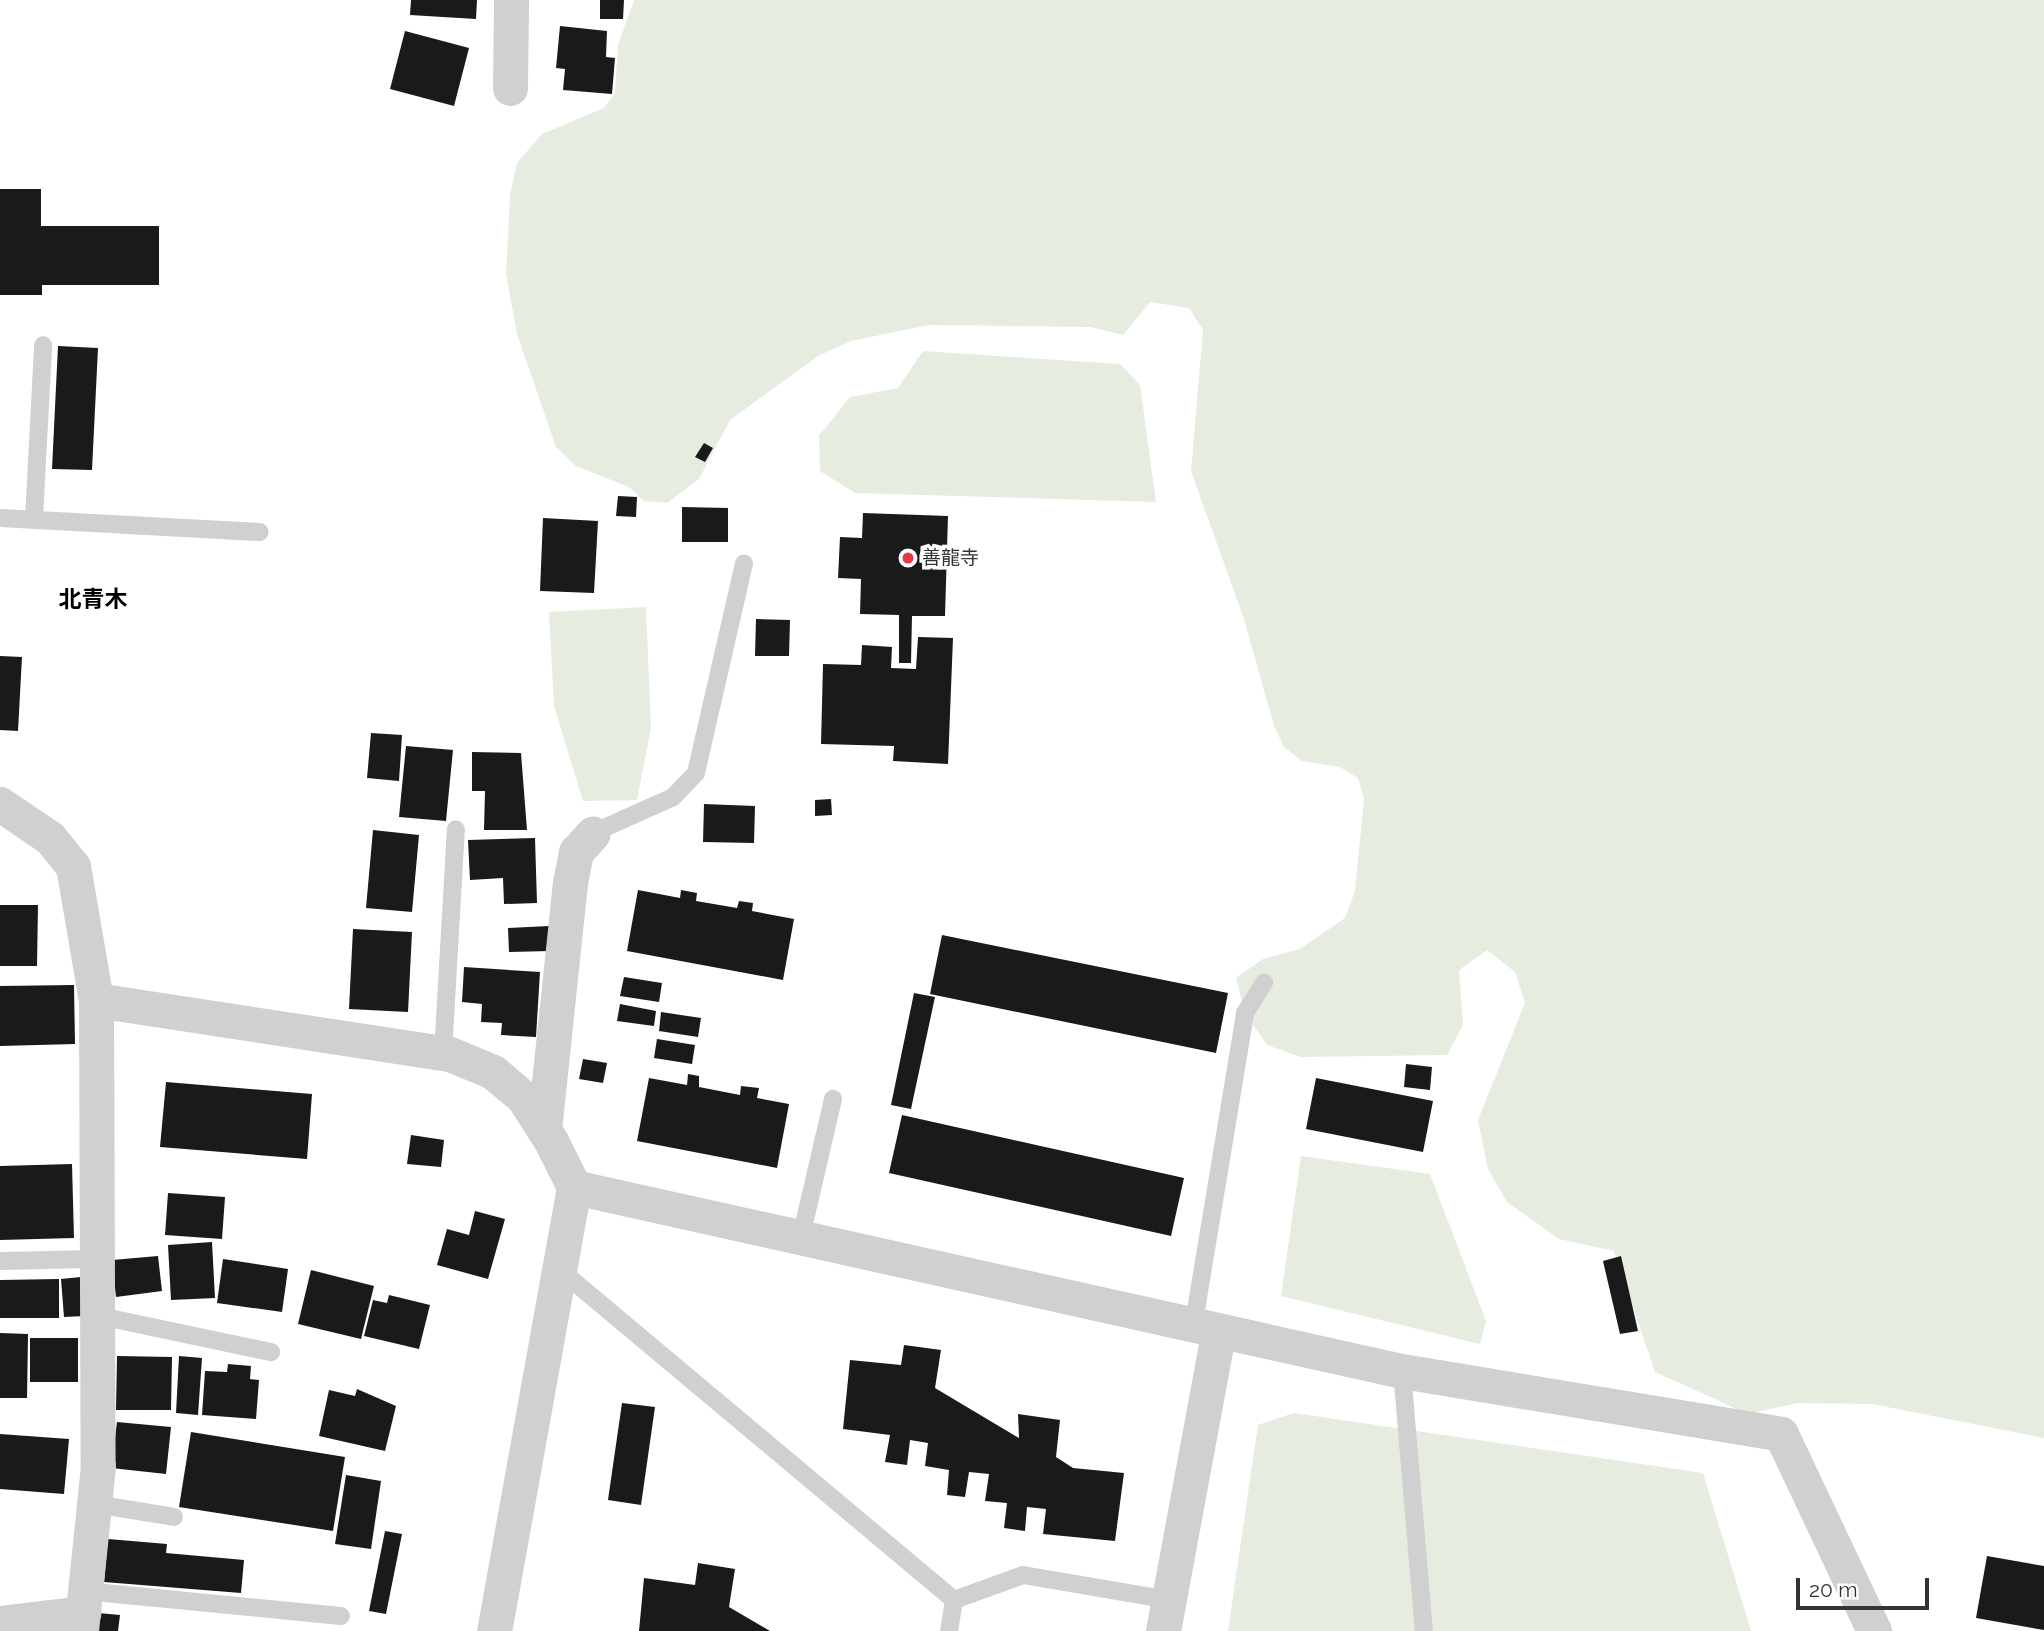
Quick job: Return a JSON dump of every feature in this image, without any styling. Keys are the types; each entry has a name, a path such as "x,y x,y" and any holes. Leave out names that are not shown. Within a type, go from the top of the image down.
{"street":[{"path":"510,88 511,0"},
{"path":"0,804 50,838 73,866 96,1000 94,1504 83,1612 0,1623"},
{"path":"544,1130 570,883 576,852 593,833"},
{"path":"96,1000 443,1053 492,1072 523,1097 544,1130 574,1187 494,1631"},
{"path":"574,1187 800,1241 1402,1371 1781,1434 1874,1631"},
{"path":"1166,1616 1206,1330"}],"lane":[{"path":"34,519 43,345"},
{"path":"0,518 260,532"},
{"path":"593,833 673,797 696,773 744,563"},
{"path":"443,1053 456,829"},
{"path":"1206,1330 1245,1013 1264,982"},
{"path":"800,1241 833,1099"},
{"path":"0,1261 94,1259"},
{"path":"559,1269 954,1600"},
{"path":"95,1315 271,1352"},
{"path":"1402,1371 1424,1631"},
{"path":"94,1504 174,1517"},
{"path":"954,1600 1023,1575 1166,1616"},
{"path":"949,1631 954,1600"},
{"path":"83,1612 341,1616"}],"shaded area":[{"path":"634,0 2044,0 2044,1438 1872,1404 1797,1403 1748,1414 1655,1372 1614,1251 1559,1239 1507,1202 1488,1169 1478,1120 1525,1003 1515,972 1487,950 1459,970 1463,1025 1447,1055 1300,1057 1267,1045 1245,1013 1236,978 1263,959 1300,949 1345,918 1355,891 1364,799 1358,778 1340,767 1302,761 1284,747 1274,726 1244,619 1191,471 1203,330 1189,308 1150,302 1123,335 1091,327 929,325 851,341 818,356 730,420 699,479 667,503 644,501 629,487 576,466 556,447 517,334 506,274 510,195 517,163 542,134 604,108 615,93 618,45"},
{"path":"923,351 1120,364 1140,385 1156,502 855,493 820,471 819,436 850,397 898,388"},
{"path":"646,607 651,728 637,800 583,801 554,706 549,612"},
{"path":"1301,1156 1430,1174 1486,1321 1480,1344 1281,1296"},
{"path":"1294,1413 1703,1473 1751,1631 1228,1631 1258,1425"}],"building":[{"path":"411,0 477,0 476,19 410,15"},
{"path":"600,0 624,0 623,19 600,19"},
{"path":"560,26 607,31 606,57 615,58 612,94 563,90 565,69 556,68"},
{"path":"405,31 469,48 454,106 390,89"},
{"path":"0,189 41,189 41,226 159,226 159,285 42,285 42,295 0,295"},
{"path":"58,346 98,348 92,470 52,469"},
{"path":"704,443 713,448 705,462 695,457"},
{"path":"618,496 637,497 636,517 616,516"},
{"path":"682,507 728,508 728,542 682,542"},
{"path":"863,513 948,516 945,616 912,616 911,663 899,663 899,615 860,614 861,579 838,578 840,537 862,538"},
{"path":"543,518 598,521 594,593 540,591"},
{"path":"756,619 790,620 789,656 755,656"},
{"path":"918,637 953,638 948,764 893,761 894,746 821,744 823,664 861,665 862,645 892,647 891,668 916,669"},
{"path":"0,656 22,657 18,731 0,730"},
{"path":"371,733 402,735 399,781 367,778"},
{"path":"406,746 453,750 446,821 399,817"},
{"path":"472,752 521,753 527,830 484,830 485,791 472,791"},
{"path":"831,799 832,815 815,816 815,800"},
{"path":"704,804 755,806 754,843 703,842"},
{"path":"373,830 419,835 412,912 366,908"},
{"path":"535,838 537,903 504,904 503,878 470,880 468,840"},
{"path":"638,890 680,898 681,890 697,893 696,901 737,908 739,901 753,903 752,911 794,919 783,980 627,951"},
{"path":"0,905 38,905 37,966 0,966"},
{"path":"549,926 550,951 509,952 508,928"},
{"path":"353,929 412,932 408,1012 349,1009"},
{"path":"942,935 1228,993 1216,1053 930,994"},
{"path":"464,967 540,972 536,1037 501,1035 502,1023 481,1022 482,1004 462,1002"},
{"path":"624,977 662,983 659,1002 620,996"},
{"path":"74,985 75,1044 0,1046 0,986"},
{"path":"914,993 935,997 911,1109 891,1105"},
{"path":"620,1004 656,1011 654,1026 617,1021"},
{"path":"661,1012 701,1018 698,1037 659,1031"},
{"path":"657,1039 695,1045 692,1064 654,1058"},
{"path":"583,1059 607,1063 603,1083 579,1079"},
{"path":"1406,1064 1432,1067 1430,1090 1404,1087"},
{"path":"688,1074 699,1076 699,1087 740,1095 741,1086 759,1088 757,1098 789,1104 777,1168 637,1141 649,1078 687,1085"},
{"path":"1316,1078 1433,1101 1423,1152 1306,1129"},
{"path":"166,1082 312,1094 307,1159 160,1147"},
{"path":"902,1115 1184,1178 1171,1236 889,1173"},
{"path":"411,1135 444,1140 441,1167 407,1164"},
{"path":"72,1164 74,1238 0,1240 0,1166"},
{"path":"168,1193 225,1197 222,1239 165,1235"},
{"path":"475,1211 505,1219 488,1279 437,1265 447,1229 469,1235"},
{"path":"212,1242 215,1298 171,1300 168,1245"},
{"path":"158,1256 162,1291 116,1297 112,1260"},
{"path":"1621,1256 1638,1331 1620,1334 1603,1261"},
{"path":"223,1259 288,1269 282,1312 217,1303"},
{"path":"311,1270 374,1286 361,1339 298,1324"},
{"path":"81,1277 84,1316 64,1317 61,1279"},
{"path":"59,1279 59,1318 0,1318 0,1280"},
{"path":"389,1295 430,1305 419,1349 364,1336 373,1300 387,1303"},
{"path":"0,1333 28,1334 27,1398 0,1398"},
{"path":"30,1338 78,1338 78,1382 30,1382"},
{"path":"904,1345 941,1350 935,1388 1019,1438 1018,1414 1060,1420 1056,1457 1073,1468 1124,1473 1115,1541 1043,1534 1046,1509 1027,1507 1025,1531 1004,1528 1007,1503 985,1501 989,1474 969,1472 965,1497 947,1495 949,1470 925,1466 928,1443 910,1440 907,1465 885,1462 890,1435 843,1429 850,1360 901,1365"},
{"path":"117,1356 172,1357 171,1410 116,1410"},
{"path":"179,1356 202,1358 198,1415 176,1413"},
{"path":"228,1364 251,1366 250,1379 259,1380 256,1419 202,1415 205,1371 227,1372"},
{"path":"357,1389 396,1406 385,1451 319,1436 329,1390 355,1396"},
{"path":"622,1403 655,1407 641,1505 608,1500"},
{"path":"117,1422 171,1427 166,1474 111,1468"},
{"path":"191,1432 345,1457 333,1531 179,1507"},
{"path":"0,1434 69,1439 64,1494 0,1489"},
{"path":"346,1475 381,1481 371,1549 335,1544"},
{"path":"385,1531 402,1534 386,1614 369,1611"},
{"path":"108,1539 167,1544 166,1553 244,1560 241,1593 104,1582"},
{"path":"1987,1556 2044,1566 2044,1630 1976,1618"},
{"path":"698,1563 735,1569 729,1607 770,1631 639,1631 644,1578 695,1585"},
{"path":"98,1613 120,1615 118,1631 96,1631"}],"place":[{"name":"善龍寺","path":"908,558"}],"district":[{"name":"北青木","path":"93,599"}]}
